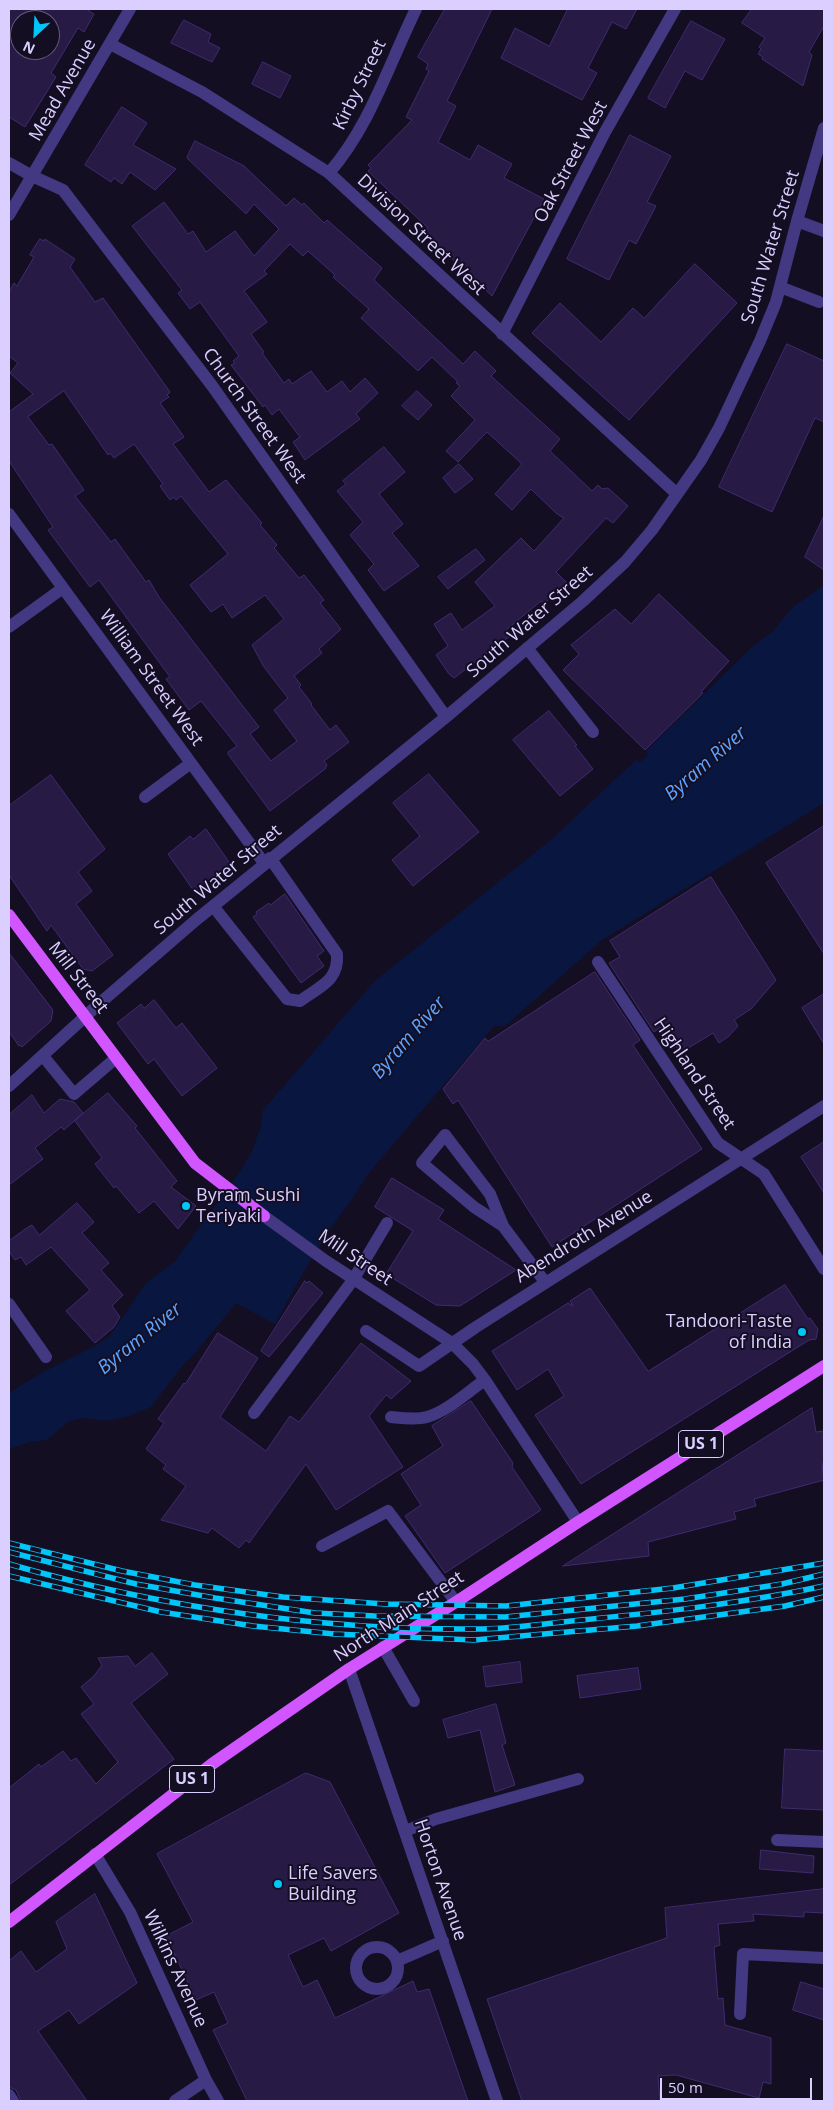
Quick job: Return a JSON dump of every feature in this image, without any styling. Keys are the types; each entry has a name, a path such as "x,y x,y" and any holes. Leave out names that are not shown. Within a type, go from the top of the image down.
{"main road":[{"name":"Mill Street","path":"9,915 58,984 86,1016 181,1146 204,1172 264,1216"},
{"name":"North Main Street","path":"9,1922 212,1764 349,1669 824,1366"}],"street":[{"name":"Mead Avenue","path":"9,215 130,9"},
{"name":"Kirby Street","path":"329,173 345,155 366,117 416,9"},
{"name":"Oak Street West","path":"502,334 605,132 675,9"},
{"name":"Division Street West","path":"110,44 202,92 329,173 677,494"},
{"name":"South Water Street","path":"9,1086 86,1016 213,906 446,717 583,601 625,562 652,530 702,460 720,428 760,342 780,287 824,128"},
{"name":"Church Street West","path":"9,163 63,190 213,387 446,717"},
{"path":"797,221 824,232"},
{"path":"780,287 819,302"},
{"name":"William Street West","path":"9,514 191,763 268,861 337,954 337,969 333,977 300,1001 287,999 213,906"},
{"path":"9,627 63,588"},
{"path":"527,648 593,732"},
{"path":"145,797 191,763"},
{"name":"Highland Street","path":"598,962 718,1143 764,1174 824,1269"},
{"path":"43,1056 74,1094 116,1058"},
{"name":"Abendroth Avenue","path":"366,1331 419,1366 452,1342 545,1282 824,1106"},
{"path":"503,1226 474,1207 422,1163 445,1135 490,1194 503,1226 545,1282"},
{"name":"Mill Street","path":"264,1216 354,1280 452,1342 485,1380 578,1522"},
{"path":"254,1413 354,1280 387,1223"},
{"path":"9,1304 46,1357"},
{"path":"391,1417 427,1417 446,1407 485,1380"},
{"path":"322,1546 388,1511 456,1602"},
{"path":"383,1647 414,1702"},
{"name":"Horton Avenue","path":"349,1669 497,2101"},
{"path":"405,1831 436,1819 578,1779"},
{"path":"777,1840 824,1842"},
{"name":"Wilkins Avenue","path":"94,1854 130,1912 206,2080 218,2101"},
{"path":"397,1961 443,1941"},
{"path":"379,1947 392,1952 397,1961 398,1971 396,1978 387,1990 371,1989 359,1981 356,1974 357,1960 366,1950 379,1947"},
{"path":"740,2014 743,1954 824,1958"},
{"path":"175,2101 206,2080"},
{"path":"9,2095 13,2101"}],"water":[{"name":"Byram River","path":"824,585 824,803 602,940 505,1026 494,1026 367,1175 312,1258 275,1324 236,1303 196,1352 182,1366 151,1407 129,1416 107,1421 84,1418 69,1421 47,1440 30,1442 9,1449 9,1393 43,1372 95,1346 110,1336 146,1283 175,1261 241,1170 252,1151 261,1126 263,1110 375,981 552,839 636,760 640,762 648,755 646,751 751,648 773,631 793,607"}],"building":[{"path":"9,9 86,9 94,14 84,32 78,28 60,58 60,10 10,10 10,60 59,60 51,73 56,77 25,127 9,117"},
{"path":"445,9 492,9 447,101 456,106 438,142 470,160 478,145 512,164 504,178 544,199 492,296 425,234 428,228 368,171 371,168 368,165 412,120 406,117 429,71 426,69 428,64 418,57"},
{"path":"568,9 637,9 626,29 612,22 588,68 597,73 582,100 501,58 515,28 549,46"},
{"path":"752,9 824,9 824,26 809,52 812,55 803,86 762,59 763,57 758,54 761,49 759,47 765,38 742,23"},
{"path":"184,20 211,34 208,42 220,48 212,62 171,43"},
{"path":"691,21 725,39 702,80 685,71 665,108 648,98"},
{"path":"263,62 291,76 280,98 252,84"},
{"path":"122,107 147,123 133,145 176,169 155,190 130,172 122,184 114,178 111,182 85,165"},
{"path":"630,135 671,156 647,202 656,206 636,244 629,240 609,280 567,259"},
{"path":"195,141 244,166 286,206 294,198 302,205 304,203 324,223 327,220 382,268 374,280 463,364 475,351 496,371 491,376 560,439 550,451 592,491 598,485 602,489 608,488 628,506 613,523 606,518 556,572 566,582 544,604 541,601 506,630 510,636 454,678 436,655 448,646 434,624 451,613 462,630 495,606 475,582 521,538 534,551 564,518 557,514 531,489 512,510 495,494 522,464 487,432 458,462 446,451 475,420 451,396 460,386 456,383 458,382 432,357 418,371 361,318 369,309 333,277 335,275 308,251 303,256 290,244 264,271 267,274 244,291 267,322 251,334 264,352 262,353 284,383 289,379 292,384 311,371 327,392 342,381 350,392 365,378 378,393 356,414 360,419 305,460 293,442 300,437 279,409 272,415 265,405 263,407 231,365 235,363 233,361 239,356 200,302 190,309 178,293 182,290 132,226 164,202 188,234 193,231 206,252 235,231 254,256 279,229 254,204 246,214 187,158"},
{"path":"40,239 44,241 45,239 75,259 70,267 95,302 103,298 170,392 167,395 169,397 160,403 184,437 173,444 209,492 226,480 262,523 260,525 277,545 274,548 299,578 304,575 324,600 320,603 341,629 319,649 322,653 294,676 311,705 330,730 336,725 349,742 324,761 327,765 325,769 270,811 228,754 237,746 201,701 189,710 166,679 170,677 99,580 90,587 48,530 53,527 9,461 9,412 33,394 10,373 18,363 9,356 9,292 14,283 17,286 34,257 30,255","holes":["64,391 108,455 110,453 114,458 134,444 163,484 160,486 170,500 174,497 176,500 181,496 228,554 190,585 211,612 223,604 232,618 265,595 284,619 252,645 264,667 288,698 274,710 297,741 271,761 250,734 259,727 159,597 149,580 146,582 115,539 111,542 75,496 84,490 52,444 49,445 28,417"]},
{"path":"695,264 737,303 629,420 532,333 560,303 601,342 633,308 644,318"},
{"path":"787,344 824,361 824,422 815,418 772,512 719,487"},
{"path":"417,391 432,405 418,420 402,406"},
{"path":"384,447 405,472 379,494 403,524 392,533 419,566 384,591 368,570 374,564 350,535 363,522 337,491 346,484 343,481"},
{"path":"459,464 473,479 455,493 443,478"},
{"path":"824,516 824,570 805,557"},
{"path":"476,549 485,560 448,589 438,577"},
{"path":"659,594 729,661 701,692 703,693 645,750 563,670 579,654 571,645 615,609 631,624"},
{"path":"549,711 577,745 575,746 593,769 560,796 513,740"},
{"path":"429,774 479,832 413,886 392,860 420,836 393,803"},
{"path":"51,775 105,849 78,872 92,891 76,904 113,955 92,971 83,969 51,925 47,931 9,875 9,806"},
{"path":"824,826 824,954 766,863"},
{"path":"206,829 231,865 196,894 168,854 190,836 193,839"},
{"path":"711,877 776,980 751,1009 734,1020 738,1026 729,1036 719,1043 713,1033 680,1053 663,1026 654,1032 609,963 620,957 610,941"},
{"path":"285,894 324,951 317,956 324,966 301,983 253,917 257,914 256,912"},
{"path":"9,953 53,1010 51,1021 22,1047 19,1046 9,1032"},
{"path":"595,972 640,1040 633,1045 702,1149 552,1247 458,1100 453,1104 443,1089 485,1038 488,1041"},
{"path":"824,994 824,1044 802,1008"},
{"path":"154,1000 176,1028 182,1023 217,1068 182,1096 154,1059 148,1064 117,1023 141,1004 144,1008"},
{"path":"108,1093 137,1126 135,1128 177,1181 171,1187 196,1206 178,1229 154,1201 139,1213 116,1186 114,1188 95,1164 102,1158 75,1121"},
{"path":"32,1095 44,1113 60,1099 74,1102 83,1113 64,1130 61,1127 35,1148 43,1159 9,1185 9,1115"},
{"path":"824,1142 824,1193 801,1157"},
{"path":"392,1178 444,1210 438,1219 516,1270 460,1306 436,1305 386,1274 413,1231 375,1207"},
{"path":"77,1203 94,1222 82,1233 109,1263 101,1270 123,1295 112,1306 120,1317 114,1327 95,1343 66,1311 90,1290 51,1247 26,1265 21,1257 15,1260 9,1251 9,1241 28,1227 32,1225 39,1235"},
{"path":"305,1281 307,1283 309,1281 323,1293 269,1357 261,1351"},
{"path":"785,1285 808,1319 810,1318 818,1329 816,1339 809,1340 581,1484 535,1415 564,1396 548,1369 517,1390 492,1351 568,1303 573,1306 570,1301 590,1288 648,1371"},
{"path":"218,1333 258,1358 220,1417 266,1451 290,1416 299,1422 361,1343 411,1381 391,1399 386,1395 369,1416 403,1467 336,1510 306,1464 249,1543 246,1540 239,1548 212,1528 208,1533 161,1520 186,1486 163,1469 166,1465 146,1449 164,1423 158,1419 185,1384"},
{"path":"471,1401 513,1463 512,1467 541,1510 445,1573 405,1516 421,1505 401,1474 443,1446 432,1426"},
{"path":"812,1408 816,1432 824,1431 824,1463 822,1464 824,1480 754,1499 756,1506 734,1512 736,1519 648,1542 649,1556 563,1566"},
{"path":"152,1653 168,1674 131,1703 174,1759 9,1885 9,1788 39,1764 41,1767 63,1751 71,1761 76,1758 96,1784 118,1762 81,1714 94,1704 81,1687 94,1676 102,1665 98,1658 128,1656 135,1666"},
{"path":"520,1662 522,1682 486,1687 483,1667"},
{"path":"638,1668 641,1689 580,1698 577,1676"},
{"path":"496,1704 506,1743 502,1745 515,1785 495,1792 480,1730 448,1738 443,1720"},
{"path":"785,1749 824,1751 824,1810 782,1808"},
{"path":"306,1773 330,1782 399,1913 331,1951 324,1938 288,1955 303,1987 317,1980 335,2018 413,1981 417,1992 429,1989 468,2101 247,2101 213,2030 228,2023 214,1992 196,2000 166,1936 193,1922 157,1854"},
{"path":"761,1850 814,1856 813,1873 760,1869"},
{"path":"824,1889 824,1913 804,1912 804,1917 753,1914 754,1921 718,1924 720,1945 714,1947 718,1999 723,1998 725,2025 771,2038 771,2084 763,2082 759,2098 676,2075 658,2076 660,2101 522,2101 487,1999 667,1938 665,1908"},
{"path":"95,1894 137,1983 79,2024 69,2010 38,2031 87,2101 21,2101 16,2090 9,2087 9,1961 21,1951 36,1972 67,1949 56,1922"},
{"path":"801,1982 824,1989 824,2020 793,2010"}],"railway":[{"path":"9,1543 122,1571 195,1585 283,1597 385,1604 506,1606 673,1588 824,1563"},
{"path":"9,1552 136,1584 215,1598 315,1613 375,1616 505,1617 685,1599 782,1584 824,1574"},
{"path":"9,1564 125,1593 244,1614 304,1621 424,1629 520,1627 643,1614 734,1602 824,1586"},
{"path":"9,1576 161,1612 253,1626 334,1634 474,1640 637,1626 785,1606 824,1597"}],"place":[{"name":"Byram Sushi Teriyaki","path":"186,1206"},
{"name":"Tandoori-Taste of India","path":"802,1332"},
{"name":"Life Savers Building","path":"278,1884"}]}
